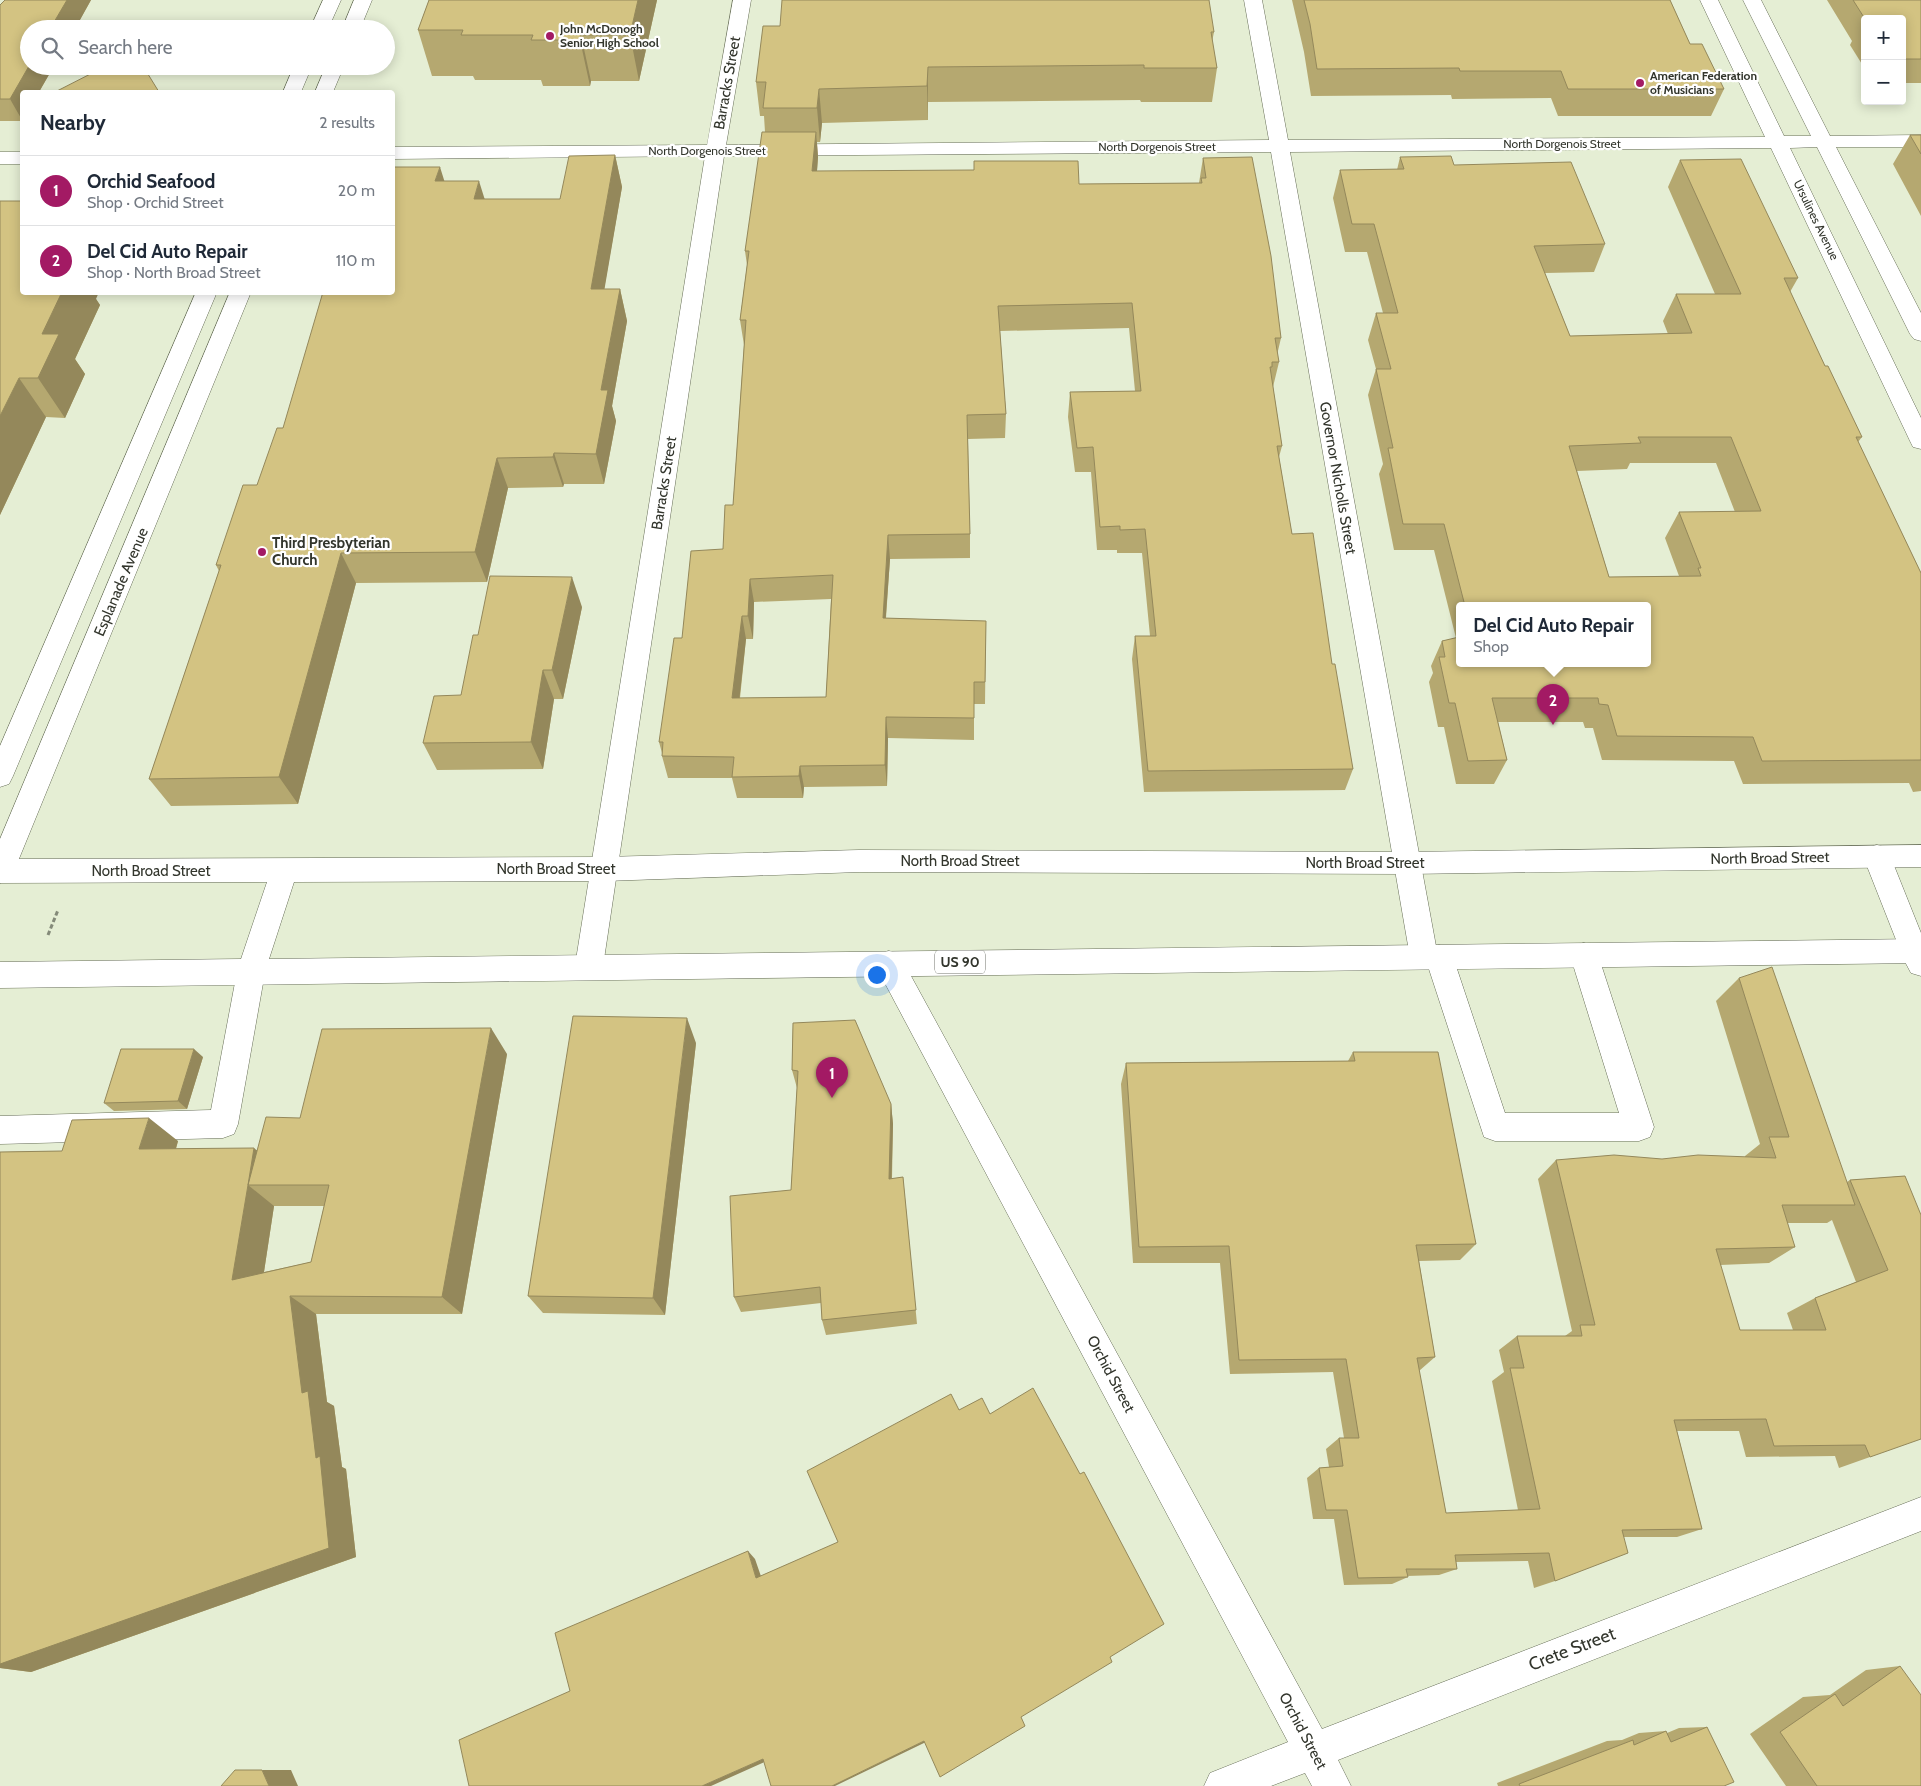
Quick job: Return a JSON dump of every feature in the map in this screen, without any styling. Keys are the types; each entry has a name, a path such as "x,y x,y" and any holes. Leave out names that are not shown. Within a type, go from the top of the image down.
{"street":[{"path":"323,20 332,0"},
{"path":"355,20 363,0"},
{"name":"Barracks Street","path":"589,966 606,868 715,151 742,0"},
{"name":"Governor Nicholls Street","path":"1253,0 1406,863 1432,957 1495,1127 1639,1127 1584,955"},
{"name":"Ursulines Avenue","path":"1709,0 1921,441"},
{"path":"1752,0 1921,334"},
{"path":"293,90 299,75"},
{"path":"325,90 332,75"},
{"name":"North Dorgenois Street","path":"395,153 1921,141"},
{"path":"0,158 20,158"},
{"path":"0,776 205,295"},
{"name":"Esplanade Avenue","path":"0,871 240,295"},
{"path":"1877,856 1919,955"},
{"name":"North Broad Street","path":"0,871 606,868 859,861 1406,863 1921,856"},
{"path":"0,1130 223,1124 251,972 284,870"},
{"name":"US 90","path":"0,975 589,966 1584,955 1919,955"},
{"name":"Orchid Street","path":"889,963 1332,1786"},
{"name":"Crete Street","path":"1223,1786 1921,1514"}],"path":[{"path":"45,942 58,910"}],"building":[{"path":"5,0 67,0 55,20 20,20 20,75 24,75 10,99 0,99 0,5"},
{"path":"429,0 638,0 630,35 581,35 580,40 531,40 533,35 461,35 463,30 418,30"},
{"path":"782,0 1209,0 1214,32 1211,32 1217,68 1144,68 1144,65 928,67 927,86 819,89 817,108 763,108 766,82 756,82 763,26 780,26"},
{"path":"1304,0 1670,0 1690,44 1702,44 1724,89 1568,89 1561,71 1460,71 1459,68 1317,69"},
{"path":"1853,0 1921,0 1921,59 1906,59 1906,15 1862,15"},
{"path":"88,75 149,75 158,90 59,90"},
{"path":"762,132 816,132 812,171 974,170 974,161 1078,161 1079,184 1202,183 1201,178 1206,178 1203,158 1252,157 1271,256 1281,338 1275,338 1279,362 1272,362 1272,367 1270,367 1282,446 1277,446 1292,534 1313,533 1332,664 1335,664 1353,769 1148,771 1135,636 1156,636 1145,529 1120,530 1120,526 1100,527 1093,447 1077,448 1070,392 1141,391 1132,303 998,306 1006,414 967,415 970,534 888,535 883,618 986,621 985,682 974,682 974,718 886,717 885,765 800,766 799,776 732,777 734,757 662,756 663,742 659,742 674,638 682,638 691,551 723,549 725,505 733,505 746,320 740,320 749,251 745,251","holes":["833,575 826,697 732,698 742,616 748,616 750,579"]},
{"path":"1910,135 1921,135 1921,154"},
{"path":"615,155 591,289 620,289 601,390 608,390 596,454 554,453 553,457 497,458 475,552 341,553 279,777 149,779 221,565 216,565 243,485 257,485 277,428 283,428 322,295 395,295 395,167 440,167 435,181 479,181 474,199 560,199 569,156"},
{"path":"1451,156 1454,165 1571,162 1605,244 1534,246 1570,336 1692,333 1676,294 1741,294 1680,160 1741,159 1798,278 1784,278 1825,366 1828,366 1862,437 1856,437 1921,573 1921,760 1762,761 1753,737 1617,736 1608,705 1599,704 1598,698 1492,698 1507,760 1468,761 1455,703 1449,703 1439,657 1445,657 1442,641 1456,638 1456,667 1651,667 1651,602 1464,602 1444,524 1403,524 1388,448 1393,448 1376,369 1391,369 1376,313 1398,313 1374,224 1352,224 1340,170 1404,169 1400,157","holes":["1638,437 1731,437 1761,511 1679,512 1701,568 1698,568 1701,576 1609,577 1569,446 1641,443"]},
{"path":"0,201 20,201 20,295 61,295 42,334 59,334 38,378 19,378 0,416"},
{"path":"490,576 572,577 552,670 543,670 531,742 423,743 434,696 461,695 473,635 478,635"},
{"path":"1772,967 1855,1205 1782,1205 1795,1247 1716,1249 1740,1330 1826,1330 1815,1298 1888,1270 1850,1180 1905,1176 1921,1215 1921,1439 1870,1457 1865,1445 1774,1446 1766,1419 1674,1420 1702,1529 1622,1530 1628,1553 1555,1581 1549,1553 1455,1555 1457,1569 1406,1569 1408,1577 1358,1578 1347,1510 1326,1510 1319,1468 1343,1466 1339,1438 1359,1438 1346,1359 1239,1360 1229,1246 1139,1247 1126,1063 1355,1061 1353,1052 1438,1052 1476,1244 1416,1245 1435,1357 1417,1358 1446,1513 1540,1509 1510,1368 1524,1368 1517,1336 1582,1336 1580,1325 1595,1325 1556,1160 1614,1155 1662,1159 1698,1155 1776,1158 1769,1137 1789,1137 1739,978"},
{"path":"573,1016 687,1018 653,1298 528,1296"},
{"path":"855,1020 891,1104 889,1179 903,1177 916,1310 822,1320 820,1287 734,1297 730,1196 791,1190 798,1071 792,1070 793,1023"},
{"path":"491,1028 442,1297 290,1296 302,1393 308,1391 316,1458 320,1456 329,1548 0,1664 0,1152 62,1151 72,1120 149,1118 139,1149 254,1148 248,1185 266,1117 300,1118 322,1029","holes":["248,1185 329,1185 311,1262 232,1280"]},
{"path":"121,1049 194,1049 178,1101 104,1103"},
{"path":"1033,1388 1080,1474 1084,1472 1164,1624 1110,1657 1112,1662 1021,1717 1025,1726 940,1777 924,1741 832,1786 771,1786 763,1759 702,1786 469,1786 459,1740 570,1691 555,1633 748,1551 756,1578 838,1542 807,1471 951,1394 959,1410 982,1398 990,1414"},
{"path":"1900,1666 1921,1695 1921,1786 1817,1786 1780,1732 1835,1694 1843,1706"},
{"path":"1707,1727 1734,1782 1724,1786 1520,1786 1519,1784 1633,1740 1634,1745 1666,1731 1671,1742"},
{"path":"235,1770 262,1770 269,1786 221,1786"}],"place":[{"name":"John McDonogh Senior High School","path":"550,36"},
{"name":"American Federation of Musicians","path":"1640,83"},
{"name":"Third Presbyterian Church","path":"262,552"},
{"name":"Del Cid Auto Repair","path":"1553,725"},
{"name":"Orchid Seafood","path":"832,1098"}]}
